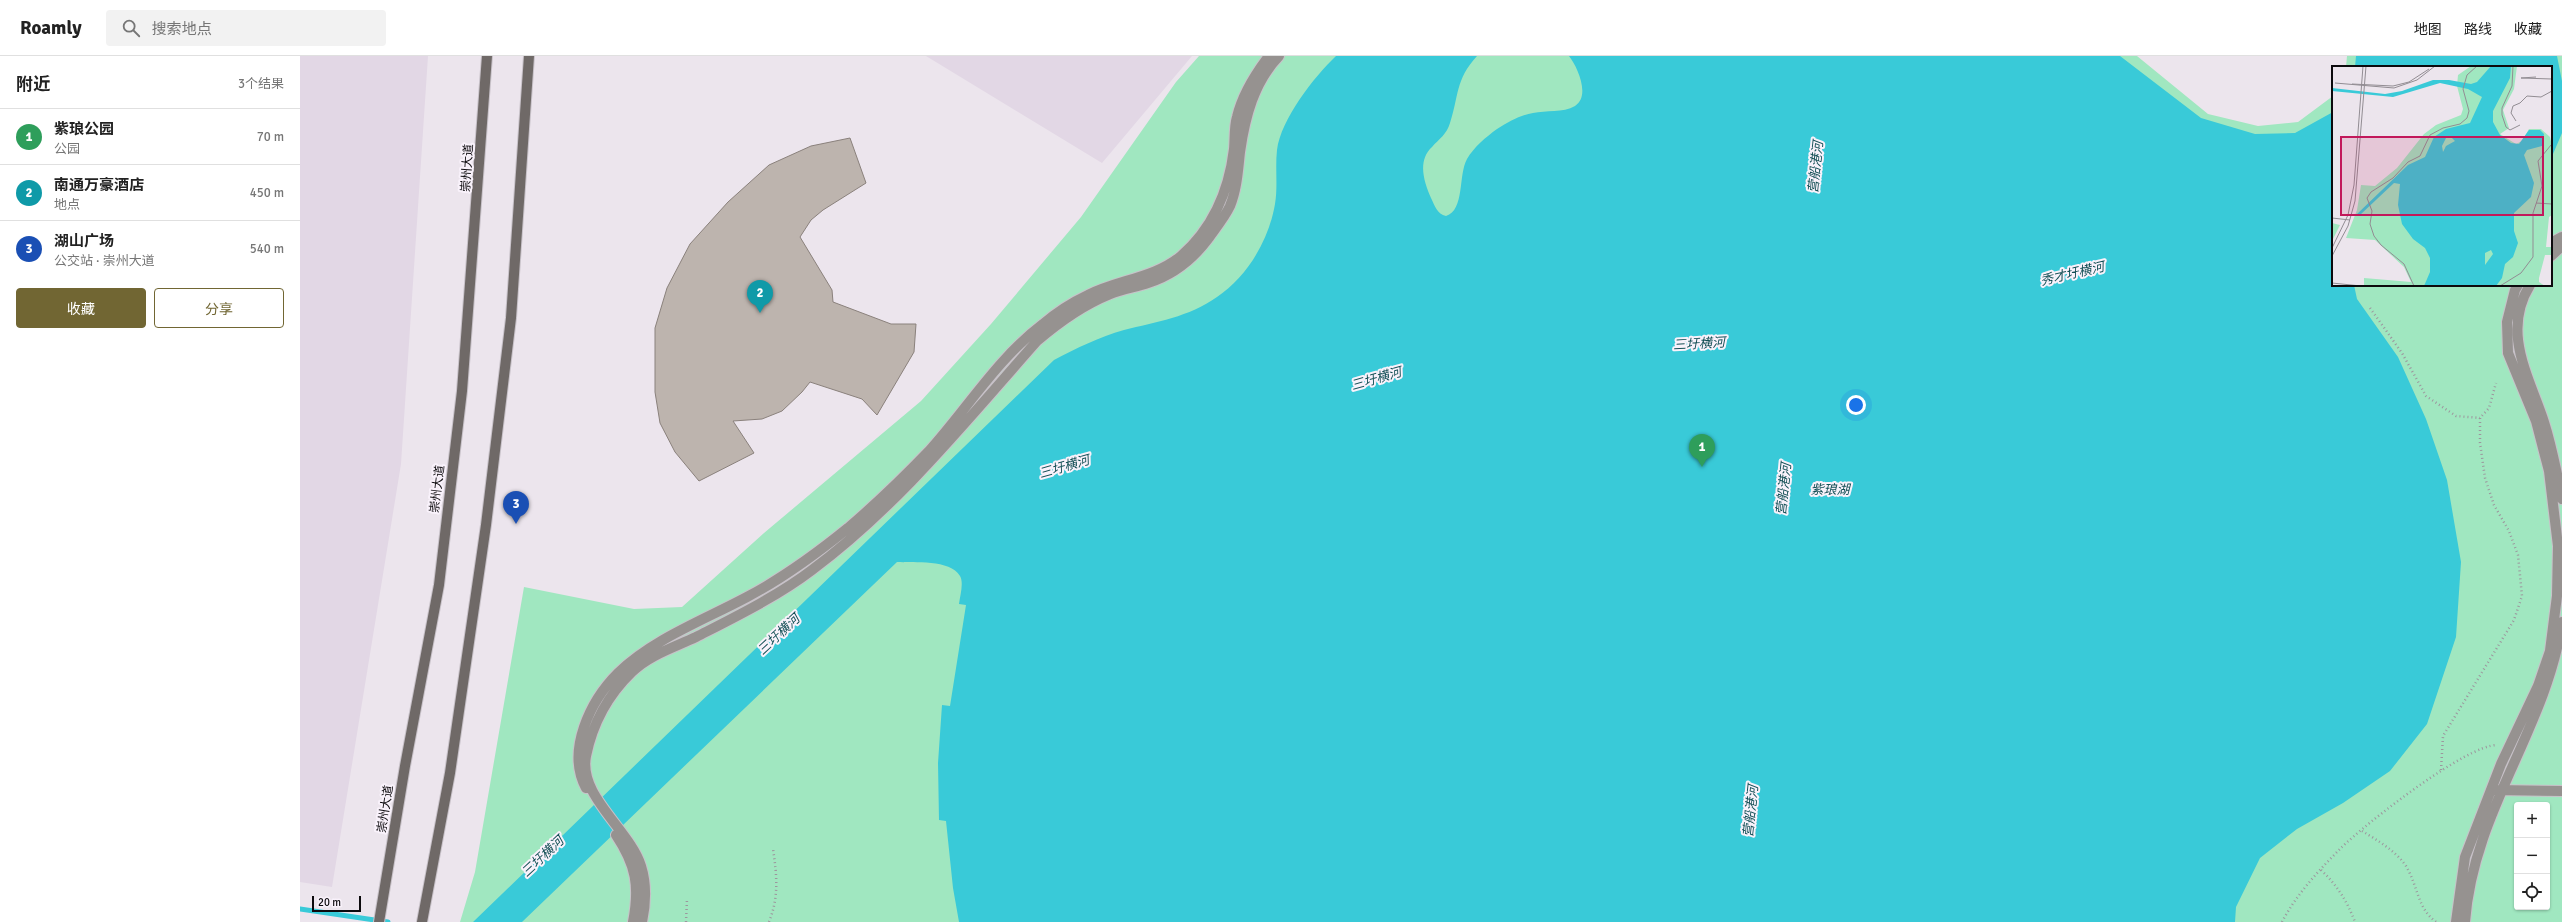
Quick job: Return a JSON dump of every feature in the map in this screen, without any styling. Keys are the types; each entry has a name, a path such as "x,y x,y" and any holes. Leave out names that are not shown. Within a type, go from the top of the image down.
{"main road":[{"name":"崇州大道","path":"380,922 405,766 438,585 452,476 463,383 487,56"},
{"path":"422,922 450,773 486,525 511,318 529,56"}],"street":[{"path":"642,922 646,903 645,880 641,864 622,839 579,775 580,739 595,702 618,673 648,651 688,627 750,596 798,567 849,526 929,451 998,367 1042,324 1088,295 1148,274 1180,257 1210,225 1229,181 1237,117 1257,72 1269,56"},
{"path":"591,792 587,777 586,758 592,732 603,706 634,670 661,652 696,637 776,593 812,571 876,516 916,478 1037,341 1052,328 1073,314 1111,294 1150,283 1170,274 1188,262 1208,239 1230,206 1238,176 1244,127 1253,96 1270,66 1279,56"},
{"path":"2552,242 2562,237"},
{"path":"2552,255 2562,246"},
{"path":"2465,922 2476,853 2510,746 2538,686 2550,651 2557,596 2558,546 2549,471 2536,420 2508,353 2507,322 2517,286"},
{"path":"2529,286 2524,295 2517,322 2519,357 2544,422 2562,499"},
{"path":"2456,922 2466,857 2549,679 2557,655 2562,622"},
{"path":"2498,787 2562,785"},
{"path":"2498,787 2562,791"},
{"path":"622,839 633,864 637,885 633,922"}],"path":[{"path":"2370,308 2402,353 2426,396 2456,416 2480,418"},
{"path":"2441,770 2443,736 2514,620 2522,596 2518,555 2509,531 2494,506 2485,478 2480,443 2480,418 2489,408 2496,383"},
{"path":"2282,922 2308,884 2342,848 2362,831 2446,767 2472,751 2490,745 2510,746"},
{"path":"2362,831 2378,840 2405,865 2425,914 2436,922"},
{"path":"769,922 775,908 778,892 773,849"},
{"path":"2321,870 2335,884 2347,903 2355,922"},
{"path":"686,922 687,899"}],"shaded area":[{"path":"300,56 428,56 401,464 332,887 300,882"},
{"path":"926,56 1192,56 1102,163"}],"green space":[{"name":"紫琅湖","path":"1199,56 2137,56 2208,114 2258,126 2298,122 2332,97 2332,286 2552,286 2552,66 2346,66 2347,56 2562,56 2562,922 460,922 475,872 524,587 634,609 682,607 764,533 921,401 991,324 1081,217 1176,82"}],"water":[{"name":"紫琅湖","path":"1336,56 1477,56 1461,81 1449,127 1427,153 1423,165 1424,179 1435,207 1438,212 1446,216 1452,212 1459,200 1464,166 1467,159 1473,150 1485,139 1497,129 1519,117 1538,112 1565,110 1575,106 1580,101 1582,95 1581,81 1576,67 1569,56 2120,56 2201,118 2255,134 2295,133 2332,113 2332,286 2354,286 2357,299 2398,357 2426,419 2447,480 2461,562 2456,637 2427,724 2390,771 2343,803 2297,829 2260,858 2236,907 2235,922 959,922 953,888 946,821 939,820 938,763 942,705 950,706 966,605 959,604 962,582 960,576 955,571 940,564 897,562 522,922 473,922 1054,360 1106,336 1184,314 1217,297 1238,279 1247,268 1262,244 1272,218 1276,197 1277,150 1285,125 1300,99"},
{"path":"2356,56 2557,56 2562,81 2562,133 2552,155 2552,66 2355,66"}],"building":[{"path":"850,138 866,183 823,210 811,220 800,237 832,290 833,302 891,324 916,324 914,352 877,415 862,399 810,382 782,411 762,419 733,421 754,453 699,481 675,452 660,423 655,392 655,328 667,288 690,244 728,202 769,165 811,146"}],"waterway":[{"name":"三圩横河","path":"300,909 388,922"}],"place":[{"name":"南通万豪酒店","path":"760,313"},
{"name":"紫琅公园","path":"1702,467"},
{"name":"湖山广场","path":"516,524"}],"water label":[{"name":"营船港河","path":"1815,167"},
{"name":"秀才圩横河","path":"2072,273"},
{"name":"营船港河","path":"1783,489"},
{"name":"营船港河","path":"1750,811"}]}
